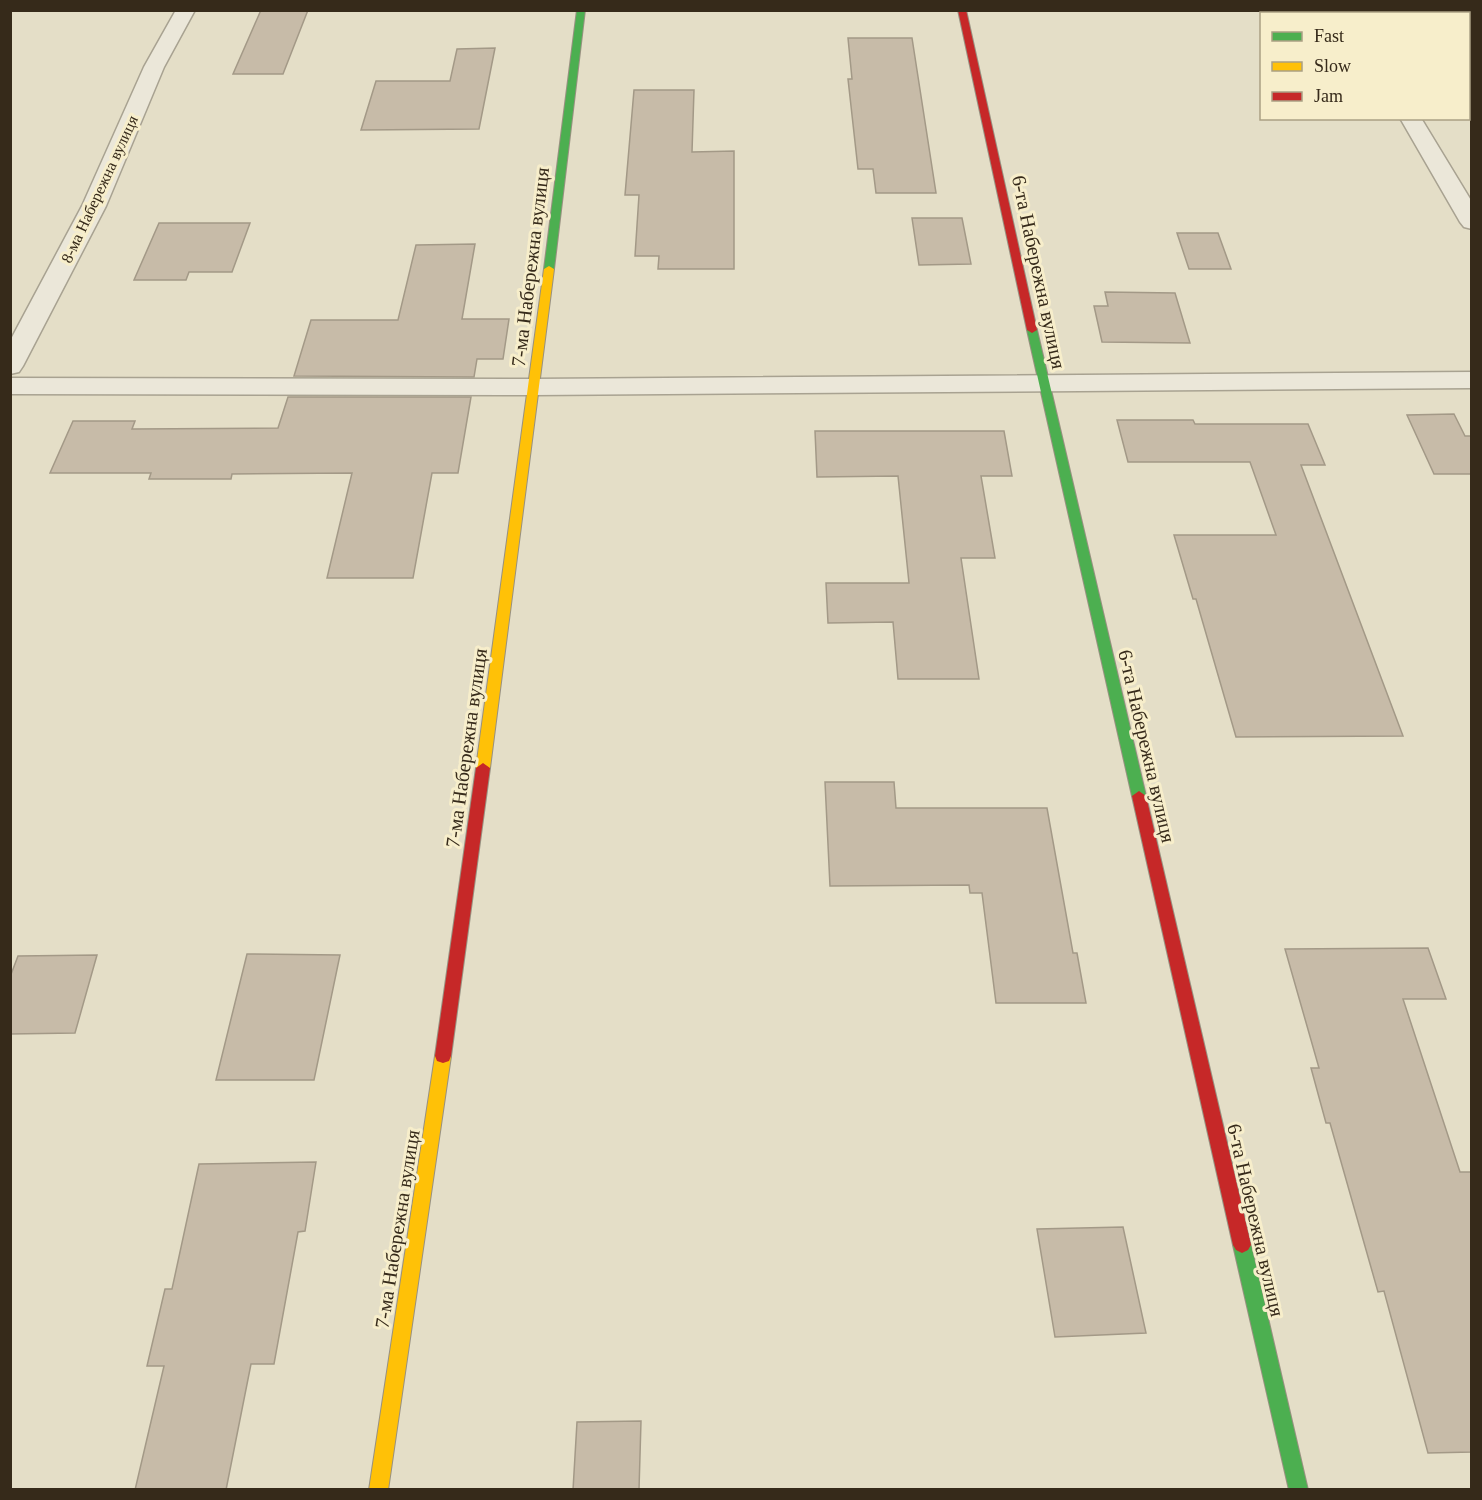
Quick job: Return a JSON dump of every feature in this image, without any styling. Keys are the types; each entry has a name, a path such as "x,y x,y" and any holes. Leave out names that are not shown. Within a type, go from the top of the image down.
{"street":[{"name":"8-ма Набережна вулиця","path":"10,366 94,206 154,67 186,10"},
{"name":"7-ма Набережна вулиця","path":"378,1490 459,949 535,387 581,10"},
{"name":"6-та Набережна вулиця","path":"962,10 1043,382 1299,1490"},
{"path":"1411,120 1472,222"},
{"path":"10,386 535,387 1472,380"}],"building":[{"path":"261,10 308,10 283,74 233,74"},
{"path":"848,38 912,38 936,193 876,193 873,169 858,169 848,79 852,79"},
{"path":"495,48 479,129 361,130 376,81 450,81 457,49"},
{"path":"634,90 694,90 692,152 734,151 734,269 658,269 659,256 635,256 639,195 625,195"},
{"path":"912,218 962,218 971,264 919,265"},
{"path":"159,223 250,223 232,272 189,272 186,280 134,280"},
{"path":"1177,233 1218,233 1231,269 1189,269"},
{"path":"475,244 462,319 509,319 503,359 477,359 474,377 294,376 311,320 398,320 416,245"},
{"path":"1105,292 1175,293 1190,343 1102,342 1094,306 1108,306"},
{"path":"288,397 471,397 458,473 432,473 413,578 327,578 352,473 232,474 231,479 149,479 151,473 50,473 73,421 135,421 132,429 278,428"},
{"path":"1454,414 1465,436 1472,436 1472,474 1434,474 1407,415"},
{"path":"1117,420 1193,420 1195,424 1308,424 1325,465 1301,465 1403,736 1236,737 1196,599 1193,599 1174,535 1276,535 1250,462 1128,462"},
{"path":"815,431 1004,431 1012,476 981,476 995,558 961,558 979,679 898,679 893,622 828,623 826,583 909,583 898,476 817,477"},
{"path":"825,782 894,782 896,808 1047,808 1073,953 1077,953 1086,1003 996,1003 982,893 970,893 969,885 830,886"},
{"path":"1428,948 1446,999 1403,999 1460,1172 1472,1172 1472,1452 1428,1453 1384,1291 1378,1292 1330,1123 1326,1123 1311,1068 1319,1068 1285,949"},
{"path":"247,954 340,955 314,1080 216,1080"},
{"path":"97,955 75,1033 10,1034 10,977 18,956"},
{"path":"316,1162 305,1231 298,1232 274,1364 251,1364 226,1490 135,1490 164,1366 147,1366 165,1289 172,1289 199,1164"},
{"path":"1123,1227 1146,1333 1055,1337 1037,1229"},
{"path":"641,1421 639,1490 573,1490 577,1422"}],"traffic: fast":[{"path":"549,269 581,10"},
{"path":"1032,330 1139,796"},
{"path":"1242,1245 1299,1490"}],"traffic: slow":[{"path":"483,768 549,269"},
{"path":"378,1490 443,1056"}],"traffic: jam":[{"path":"962,10 1032,330"},
{"path":"443,1056 483,768"},
{"path":"1139,796 1242,1245"}]}
